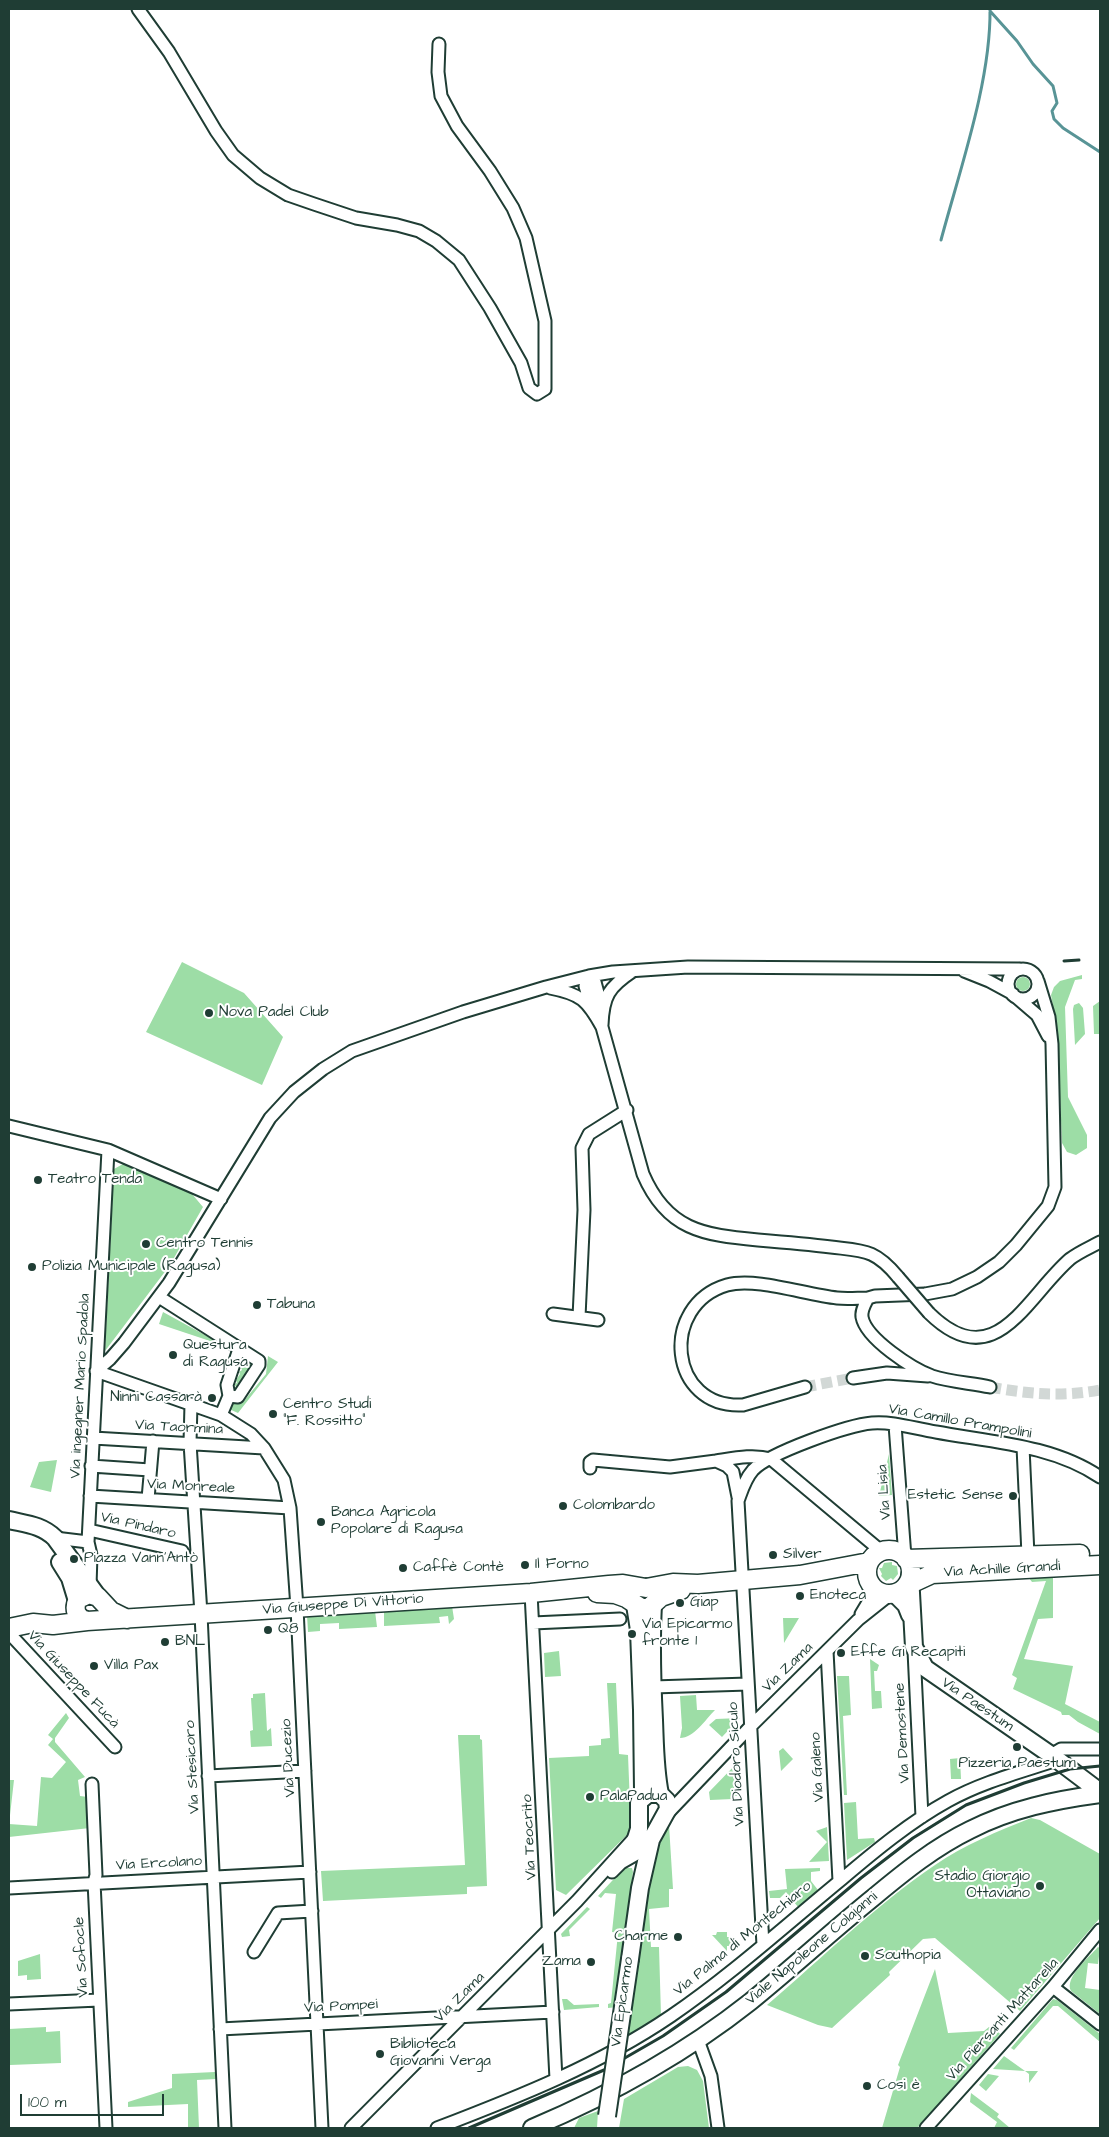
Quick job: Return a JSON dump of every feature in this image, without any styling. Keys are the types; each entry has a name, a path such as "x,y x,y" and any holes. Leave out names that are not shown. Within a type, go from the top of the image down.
{"main road":[{"path":"9,1525 39,1527 48,1531 96,1596 111,1611 128,1619"},
{"path":"9,1525 35,1536 48,1545 70,1578 76,1602 77,1616 88,1622 100,1616 102,1610 96,1596"},
{"path":"644,1598 669,1594 698,1584 800,1575 860,1578 881,1592 903,1578 894,1551 800,1575"},
{"name":"Via Achille Grandi","path":"903,1578 1028,1555 1100,1553"},
{"path":"871,1584 867,1574 875,1557"},
{"name":"Via Achille Grandi","path":"903,1578 932,1574 1100,1565"},
{"name":"Via Paestum","path":"903,1578 912,1622 914,1647 919,1659 932,1674 1059,1761 1100,1793"},
{"name":"Via Giuseppe Di Vittorio","path":"33,1623 53,1626 623,1584 644,1598"},
{"path":"9,1628 33,1623 60,1613 86,1594 96,1596"},
{"path":"640,1888 638,1851 667,1814 668,1804 661,1795 656,1771 651,1630 644,1598"},
{"path":"642,1799 642,1710 639,1630 644,1598"},
{"name":"Viale Napoleone Colajanni","path":"532,2128 563,2122 698,2040 750,2002 900,1876 938,1849 970,1830 1013,1812 1057,1800 1100,1793"},
{"path":"640,1888 638,1851 639,1803 648,1794 661,1795"},
{"name":"Via Epicarmo","path":"606,2124 640,1888"}],"street":[{"path":"138,9 169,52 216,132 234,155 260,178 288,195 356,218 419,231 436,241 459,260 490,308 516,355 529,388 537,394 545,389 545,321 526,238 513,208 490,171 456,126 441,96 438,72 440,44"},
{"path":"96,1371 124,1343 159,1298 270,1118 294,1092 323,1069 361,1048 463,1012 546,987 589,976 635,970 688,966 948,967 1030,970 1038,982 1049,1018 1052,1044 1055,1187 1048,1206 999,1262 977,1277 952,1289 926,1294 837,1298 753,1284 734,1284 716,1289 706,1296 690,1313 680,1342 682,1362 695,1386 710,1398 732,1406 743,1405 805,1388"},
{"path":"948,967 973,974 1014,996 1025,998 1033,995 1038,982"},
{"path":"1019,969 1008,979 1009,990 1037,1015 1052,1044"},
{"path":"597,1008 615,983 635,970"},
{"path":"589,976 595,982 597,1008 627,1110 643,1174 651,1191 674,1217 686,1226 700,1232 721,1237 809,1244 874,1254 885,1261 928,1313 937,1321 956,1332 975,1337 986,1337 1010,1324 1072,1258 1100,1242"},
{"path":"546,987 570,992 597,1008"},
{"path":"579,1318 584,1210 582,1148 589,1134 627,1110"},
{"path":"9,1126 108,1150 221,1199"},
{"name":"Via ingegner Mario Spadola","path":"96,1596 89,1535 90,1496 108,1150"},
{"path":"159,1298 259,1361 260,1364 238,1397 229,1396"},
{"path":"868,1298 863,1307 862,1317 874,1336 896,1356 932,1376"},
{"path":"553,1314 598,1320"},
{"path":"221,1415 229,1396 227,1385 239,1349"},
{"name":"Via Ducezio","path":"96,1371 221,1415 250,1434 264,1448 284,1480 290,1508 297,1608 322,2128"},
{"path":"853,1378 887,1373 932,1376 990,1387"},
{"name":"Via Stesicoro","path":"191,1404 190,1443 201,1614 225,2128"},
{"name":"Via Camillo Prampolini","path":"743,1580 738,1501 744,1484 754,1469 771,1459 830,1433 873,1423 895,1425 1023,1447 1052,1454 1078,1464 1100,1477"},
{"name":"Via Lisia","path":"895,1425 903,1578"},
{"name":"Via Taormina","path":"93,1438 264,1448"},
{"path":"148,1499 153,1441"},
{"path":"1023,1447 1028,1555"},
{"path":"590,1468 590,1462 593,1460 670,1466 747,1456 771,1459 875,1557"},
{"path":"716,1461 727,1466 733,1472 738,1501"},
{"path":"91,1466 150,1470"},
{"name":"Via Monreale","path":"90,1496 290,1508"},
{"name":"Via Pindaro","path":"55,1538 89,1535 182,1551"},
{"path":"858,1620 903,1578"},
{"name":"Via Diodoro Siculo","path":"743,1580 763,1945"},
{"path":"858,1620 870,1599 871,1584"},
{"name":"Via Teocrito","path":"531,1592 556,2079"},
{"path":"533,1623 620,1619"},
{"name":"Via Zama","path":"667,1814 750,1726 858,1620"},
{"name":"Via Giuseppe Fucà","path":"9,1633 115,1747"},
{"name":"Via Demostene","path":"914,1647 922,1817"},
{"name":"Via Galeno","path":"827,1651 839,1881"},
{"path":"653,1687 748,1684"},
{"name":"Via Palma di Montechiaro","path":"437,2128 556,2079 598,2059 670,2017 763,1945 876,1850 922,1817 973,1789 1059,1761 1062,1749 1100,1748"},
{"path":"208,1776 305,1771"},
{"path":"661,1795 673,1794 697,1781"},
{"name":"Via Sofocle","path":"92,1784 96,1875 94,1882 106,2128"},
{"path":"589,1890 602,1871 638,1851"},
{"path":"589,1890 638,1851"},
{"name":"Via Ercolano","path":"9,1888 310,1872"},
{"name":"Via Zama","path":"351,2128 589,1890"},
{"path":"254,1952 278,1913 312,1912"},
{"name":"Via Piersanti Mattarella","path":"926,2128 1053,1987 1100,1930"},
{"path":"1053,1987 1100,2024"},
{"path":"9,2004 99,2000"},
{"name":"Via Pompei","path":"220,2029 553,2012"},
{"path":"698,2040 711,2076 718,2128"}],"green space":[{"name":"Nova Padel Club","path":"182,962 244,993 283,1037 262,1085 146,1032"},
{"path":"1082,975 1082,979 1075,980 1065,1007 1068,1097 1087,1135 1087,1148 1076,1155 1067,1152 1062,1143 1057,1029 1051,995 1054,987 1060,981"},
{"path":"1020,977 1026,977 1030,984 1026,991 1020,991 1016,987 1016,981"},
{"path":"1100,1001 1100,1034 1094,1034 1093,1006"},
{"path":"1079,1003 1083,1008 1085,1034 1075,1045 1073,1009 1074,1005"},
{"name":"Centro Tennis","path":"123,1164 192,1194 203,1207 170,1265 105,1351 114,1169"},
{"path":"163,1312 225,1346 159,1324"},
{"path":"268,1356 278,1362 238,1413 229,1409 232,1403 243,1402 266,1374"},
{"path":"241,1361 253,1365 245,1373 246,1376 243,1377 241,1383 237,1384 239,1390 233,1388 236,1387 234,1384 237,1383 236,1380 240,1374 239,1372 242,1370"},
{"path":"889,1454 892,1495 879,1496"},
{"path":"57,1460 51,1492 30,1487 39,1462"},
{"path":"892,1562 892,1565 897,1566 898,1574 893,1580 891,1578 886,1581 881,1576 879,1568 882,1568 884,1563"},
{"path":"1053,1577 1053,1618 1038,1619 1024,1659 1073,1666 1065,1704 1100,1722 1100,1734 1069,1715 1062,1715 1061,1712 1013,1689 1017,1678 1012,1675 1046,1581 1032,1582 1029,1578"},
{"path":"452,1606 454,1619 449,1624 448,1616 439,1617 440,1623 384,1626 384,1610"},
{"path":"375,1611 377,1627 339,1629 339,1623 320,1624 320,1631 308,1632 307,1615"},
{"path":"783,1618 799,1618 784,1643"},
{"path":"559,1651 561,1676 545,1677 544,1653"},
{"path":"870,1659 879,1665 877,1671 874,1671 875,1691 881,1691 882,1708 872,1709"},
{"path":"837,1676 849,1676 851,1715 843,1716 847,1795 844,1795"},
{"name":"PalaPadua","path":"607,1683 616,1683 619,1754 628,1755 631,1831 566,1895 556,1890 549,1758 589,1756 589,1746 601,1745 601,1739 610,1738"},
{"path":"265,1693 267,1731 271,1728 272,1746 251,1747 250,1731 253,1730 251,1698 253,1698 253,1694"},
{"path":"696,1695 697,1710 715,1710 695,1732 680,1738 682,1728 680,1696"},
{"path":"66,1713 69,1718 55,1738 55,1742 85,1777 78,1780 80,1796 88,1797 90,1828 9,1837 9,1824 37,1826 41,1777 52,1778 66,1762 48,1745 53,1739 48,1735"},
{"path":"740,1718 722,1737 709,1725 716,1719"},
{"path":"458,1735 480,1735 482,1740 487,1886 467,1887 467,1894 323,1901 321,1871 465,1865"},
{"path":"783,1748 793,1759 781,1771 779,1751"},
{"path":"960,1758 961,1779 951,1779 950,1759"},
{"path":"738,1762 740,1796 733,1796 733,1799 710,1800 709,1792"},
{"path":"9,1780 14,1780 9,1824"},
{"path":"856,1802 858,1839 874,1838 875,1842 847,1860 844,1803"},
{"path":"1031,1818 1040,1820 1100,1854 1100,1918 1020,2011 935,1938 923,1939 889,1972 890,1975 832,2028 818,2025 767,2005 870,1915 935,1865 969,1845"},
{"path":"669,1825 673,1889 669,1889 669,1907 649,1909 651,1947 659,1947 661,2016 613,2045 618,2007 608,2008 608,2004 611,2003 618,1933 612,1932 616,1894 605,1893 601,1898 598,1896 624,1868 632,1868 621,1958 637,1959 658,1841 663,1830"},
{"path":"827,1827 829,1861 809,1862 827,1842 816,1831"},
{"path":"820,1868 820,1871 811,1872 811,1881 818,1890 798,1907 786,1892 780,1898 770,1898 769,1891 787,1889 785,1869"},
{"path":"587,1907 590,1909 569,1930 570,1936 562,1937 561,1934"},
{"path":"717,1932 727,1932 727,1937 733,1937 734,1946 727,1946 727,1951 712,1935 716,1935"},
{"path":"1098,1947 1100,1948 1098,1964 1088,1963 1085,1988 1100,1990 1100,2014 1071,1991 1070,1986 1071,1980 1078,1968"},
{"path":"40,1954 41,1979 27,1980 27,1975 18,1976 18,1961"},
{"path":"935,1969 948,2033 984,2031 989,2027 995,2028 1000,2034 917,2128 882,2128 900,2067 898,2065"},
{"path":"562,1999 567,1999 574,2005 599,2004 599,2007 564,2010"},
{"path":"1053,1999 1057,2000 1100,2034 1100,2042 1058,2006 1053,2006 1014,2050 1011,2048"},
{"path":"46,2027 46,2032 60,2031 61,2063 10,2065 9,2029"},
{"path":"1004,2056 1025,2071 993,2069"},
{"path":"688,2066 697,2070 703,2081 709,2128 619,2128 624,2099 678,2067"},
{"path":"1025,2071 1038,2071 1029,2083 1029,2074"},
{"path":"215,2072 216,2079 197,2080 199,2128 188,2128 188,2104 128,2107 128,2102 172,2088 172,2074"},
{"path":"988,2074 999,2076 986,2091 979,2085"},
{"path":"971,2093 999,2114 997,2117 1010,2128 994,2128 997,2122 970,2102"},
{"path":"598,2111 597,2128 574,2128 579,2118"}],"waterway":[{"path":"941,240 980,95 989,37 990,9"},
{"path":"990,11 1053,86 1057,103 1052,111 1054,119 1063,128 1100,152"}],"tunnel":[{"path":"805,1387 853,1378"},
{"path":"990,1387 1045,1394 1100,1390"}],"railway":[{"path":"1064,961 1079,960"},
{"path":"469,2128 604,2070 663,2036 726,1992 861,1878 913,1838 966,1805 1024,1783 1070,1769 1100,1766"}],"place":[{"name":"Nova Padel Club","path":"209,1013"},
{"name":"Teatro Tenda","path":"38,1180"},
{"name":"Centro Tennis","path":"146,1244"},
{"name":"Polizia Municipale (Ragusa)","path":"32,1267"},
{"name":"Tabuna","path":"257,1305"},
{"name":"Questura di Ragusa","path":"173,1355"},
{"name":"Ninni Cassarà","path":"212,1398"},
{"name":"Centro Studi \"F. Rossitto\"","path":"273,1414"},
{"name":"Estetic Sense","path":"1013,1496"},
{"name":"Colombardo","path":"563,1506"},
{"name":"Banca Agricola Popolare di Ragusa","path":"321,1522"},
{"name":"Silver","path":"773,1555"},
{"name":"Piazza Vann'Antò","path":"74,1559"},
{"name":"Il Forno","path":"525,1565"},
{"name":"Caffè Contè","path":"403,1568"},
{"name":"Enoteca","path":"800,1596"},
{"name":"Giap","path":"680,1603"},
{"name":"Q8","path":"268,1630"},
{"name":"Via Epicarmo fronte 1","path":"632,1634"},
{"name":"BNL","path":"165,1642"},
{"name":"Effe Gi Recapiti","path":"841,1653"},
{"name":"Villa Pax","path":"94,1666"},
{"name":"Pizzeria Paestum","path":"1017,1747"},
{"name":"PalaPadua","path":"590,1797"},
{"name":"Stadio Giorgio Ottaviano","path":"1040,1886"},
{"name":"Charme","path":"678,1937"},
{"name":"Southopia","path":"865,1956"},
{"name":"Zama","path":"591,1962"},
{"name":"Biblioteca Giovanni Verga","path":"380,2054"},
{"name":"Cosi è","path":"867,2086"}]}
